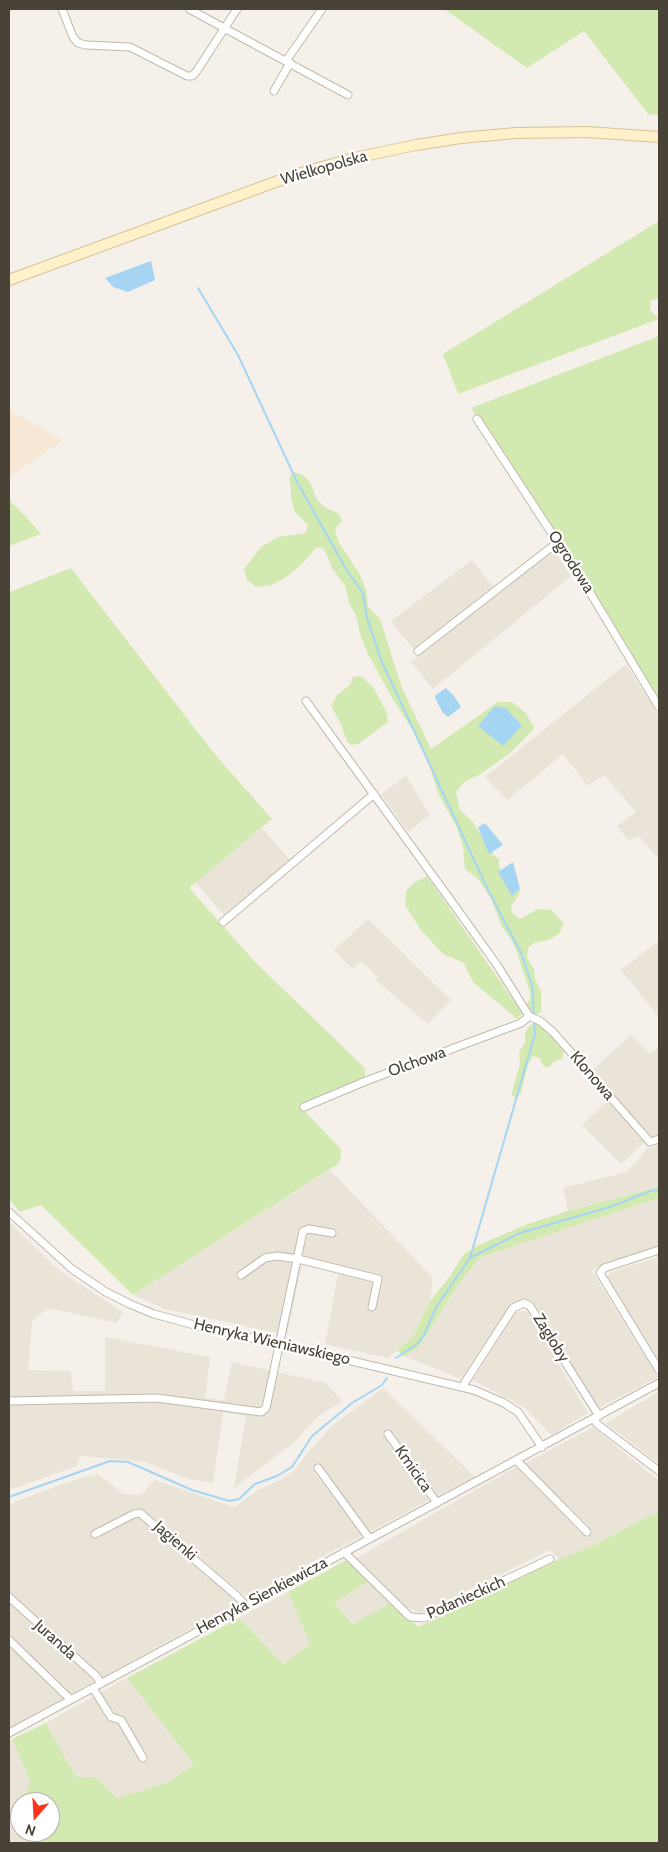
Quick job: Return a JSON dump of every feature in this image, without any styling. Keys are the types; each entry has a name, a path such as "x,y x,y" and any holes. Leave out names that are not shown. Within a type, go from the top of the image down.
{"main road":[{"name":"Wielkopolska","path":"9,280 297,174 354,158 425,144 516,133 587,132 657,137"}],"street":[{"path":"62,9 73,37 78,43 130,47 187,76 192,76 196,72 237,9"},
{"path":"189,9 348,95"},
{"path":"274,92 288,62 322,9"},
{"name":"Ogrodowa","path":"478,419 558,542 659,707"},
{"path":"418,651 558,542"},
{"path":"306,700 497,965 529,1016"},
{"path":"223,922 374,794"},
{"name":"Olchowa","path":"304,1107 366,1080 521,1023 529,1016"},
{"name":"Klonowa","path":"529,1016 540,1021 553,1032 650,1142 659,1140"},
{"name":"Henryka Wieniawskiego","path":"9,1212 72,1269 106,1292 132,1305 160,1316 208,1329 462,1387 490,1396 518,1412 542,1447"},
{"path":"9,1401 157,1398 261,1412 266,1408 303,1231 309,1229 332,1233"},
{"path":"659,1250 604,1268 600,1273 659,1370"},
{"path":"241,1275 265,1258 277,1256 298,1259 378,1279 372,1307"},
{"name":"Zagłoby","path":"462,1387 513,1308 524,1304 530,1306 597,1417 597,1424 659,1471"},
{"name":"Henryka Sienkiewicza","path":"9,1733 659,1383"},
{"name":"Kmicica","path":"388,1434 437,1503"},
{"path":"516,1460 587,1532"},
{"path":"318,1468 369,1538"},
{"name":"Jagienki","path":"95,1534 134,1514 140,1513 245,1605"},
{"name":"Połanieckich","path":"344,1552 410,1618 424,1618 550,1559"},
{"name":"Juranda","path":"9,1598 96,1676 101,1683"},
{"path":"9,1640 70,1699"},
{"path":"93,1688 110,1717 121,1720 144,1758"}],"shaded area":[{"path":"9,410 63,440 9,478"},
{"path":"554,550 571,576 433,689 411,662"},
{"path":"472,560 493,587 413,649 391,621"},
{"path":"626,664 659,716 659,856 657,857 639,836 628,840 617,826 636,812 604,775 588,786 563,754 507,800 485,777"},
{"path":"406,776 430,815 408,832 381,794"},
{"path":"262,828 290,860 224,915 195,882"},
{"path":"368,919 451,1000 428,1024 376,980 378,977 361,961 352,969 334,950"},
{"path":"659,941 659,1017 621,970"},
{"path":"631,1035 650,1054 659,1047 659,1135 651,1136 621,1164 582,1125 609,1099 591,1071"},
{"path":"659,1145 659,1187 568,1211 563,1188 627,1172 648,1148"},
{"path":"330,1170 433,1278 430,1301 412,1338 388,1358 325,1344 338,1274 302,1265 287,1335 165,1309 133,1295"},
{"path":"659,1198 659,1248 591,1270 658,1377 597,1409 535,1304 524,1299 510,1305 461,1379 404,1356 419,1347 459,1283 481,1257"},
{"path":"9,1222 61,1272 123,1312 117,1323 48,1308 32,1321 28,1370 71,1371 73,1391 105,1391 105,1337 210,1357 205,1398 224,1400 232,1362 326,1383 342,1401 316,1418 293,1443 234,1488 246,1416 223,1412 213,1483 189,1479 145,1462 80,1456 77,1466 9,1490"},
{"path":"659,1257 659,1361 607,1278 611,1272"},
{"path":"527,1311 588,1413 551,1435 525,1408 473,1380 516,1312"},
{"path":"383,1388 475,1477 436,1497 385,1436 429,1500 370,1532 321,1467 314,1472 360,1532 361,1536 247,1597 143,1510 136,1508 91,1533 96,1539 134,1517 142,1518 227,1592 237,1603 103,1677 9,1593 9,1504 77,1479 98,1474 123,1494 141,1495 155,1480 234,1507 260,1489 281,1480 294,1471 333,1425"},
{"path":"659,1392 659,1464 606,1423"},
{"path":"593,1427 659,1481 659,1512 642,1519 595,1545 559,1559 550,1550 421,1613 392,1602 354,1624 334,1603 369,1581 348,1559 358,1557 516,1467 582,1534 590,1527 524,1464"},
{"path":"288,1592 310,1644 282,1664 239,1618"},
{"path":"9,1603 91,1676 94,1681 9,1728"},
{"path":"127,1678 195,1764 169,1782 117,1798 95,1777 76,1777 46,1723"},
{"path":"12,1739 32,1782 26,1792 10,1792 10,1842 51,1843 9,1843 9,1741"}],"green space":[{"path":"444,9 659,9 659,115 648,114 584,31 527,68"},
{"path":"659,221 659,298 651,301 650,310 659,319 458,394 443,354"},
{"path":"659,336 659,704 471,408"},
{"path":"294,472 303,475 310,482 317,500 326,508 338,513 342,521 335,528 338,541 359,573 366,589 368,606 380,619 402,688 431,749 498,702 512,702 526,713 534,728 509,754 479,775 464,782 456,792 460,810 487,839 494,856 499,859 499,866 509,887 521,891 511,906 512,912 520,919 538,909 552,910 564,924 559,934 548,940 534,943 528,948 527,958 534,969 535,979 541,991 541,1012 534,1015 526,1007 531,995 514,944 501,925 491,898 477,878 465,869 463,847 457,828 438,793 428,760 414,732 392,698 368,654 360,634 356,615 349,603 345,585 333,570 324,549 317,547 301,565 285,578 271,585 256,587 247,580 244,569 261,547 278,537 306,533 308,525 295,512 291,499 289,477"},
{"path":"9,500 27,518 41,534 9,546"},
{"path":"71,568 213,752 272,819 189,888 257,964 365,1068 363,1079 299,1105 341,1149 341,1157 338,1164 133,1295 41,1205 20,1212 9,1199 9,592"},
{"path":"361,676 373,687 386,711 388,722 358,744 352,745 347,742 341,724 331,706 337,695 350,685 353,677"},
{"path":"427,876 520,1010 522,1014 517,1019 473,982 464,963 443,954 420,929 405,905 406,891 415,882"},
{"path":"535,1023 543,1026 564,1051 562,1059 555,1061 549,1067 545,1067 540,1058 533,1056 528,1064 521,1093 516,1098 511,1095 520,1064 519,1052 525,1043 525,1033 528,1027"},
{"path":"659,1187 659,1198 481,1257 459,1283 419,1347 404,1356 397,1350 412,1338 430,1301 450,1276 463,1255 476,1246 528,1224 568,1211"},
{"path":"659,1512 659,1843 48,1842 60,1842 60,1792 26,1792 31,1782 12,1739 46,1723 76,1777 95,1777 117,1798 169,1782 194,1764 127,1678 239,1618 283,1664 310,1644 288,1592 348,1559 369,1581 334,1603 353,1624 392,1602 418,1627 559,1559 595,1545 642,1519"}],"water":[{"path":"151,261 155,280 128,292 113,287 105,278"},
{"path":"446,688 461,707 448,717 443,713 435,698 436,695"},
{"path":"495,706 506,708 522,726 503,746 478,726"},
{"path":"485,823 503,845 489,854 478,827"},
{"path":"513,862 520,889 512,896 498,872"}],"waterway":[{"path":"198,288 238,355 297,482 346,569 363,593 367,618 381,660 489,892 522,955 532,985 534,1015"},
{"path":"470,1258 535,1034 534,1022"},
{"path":"396,1358 417,1344 424,1335 436,1307 470,1258 520,1233 613,1206 650,1191 659,1190"},
{"path":"9,1497 110,1461 128,1462 192,1490 229,1501 239,1499 255,1484 277,1476 292,1467 312,1436 352,1403 382,1385 387,1378"}]}
